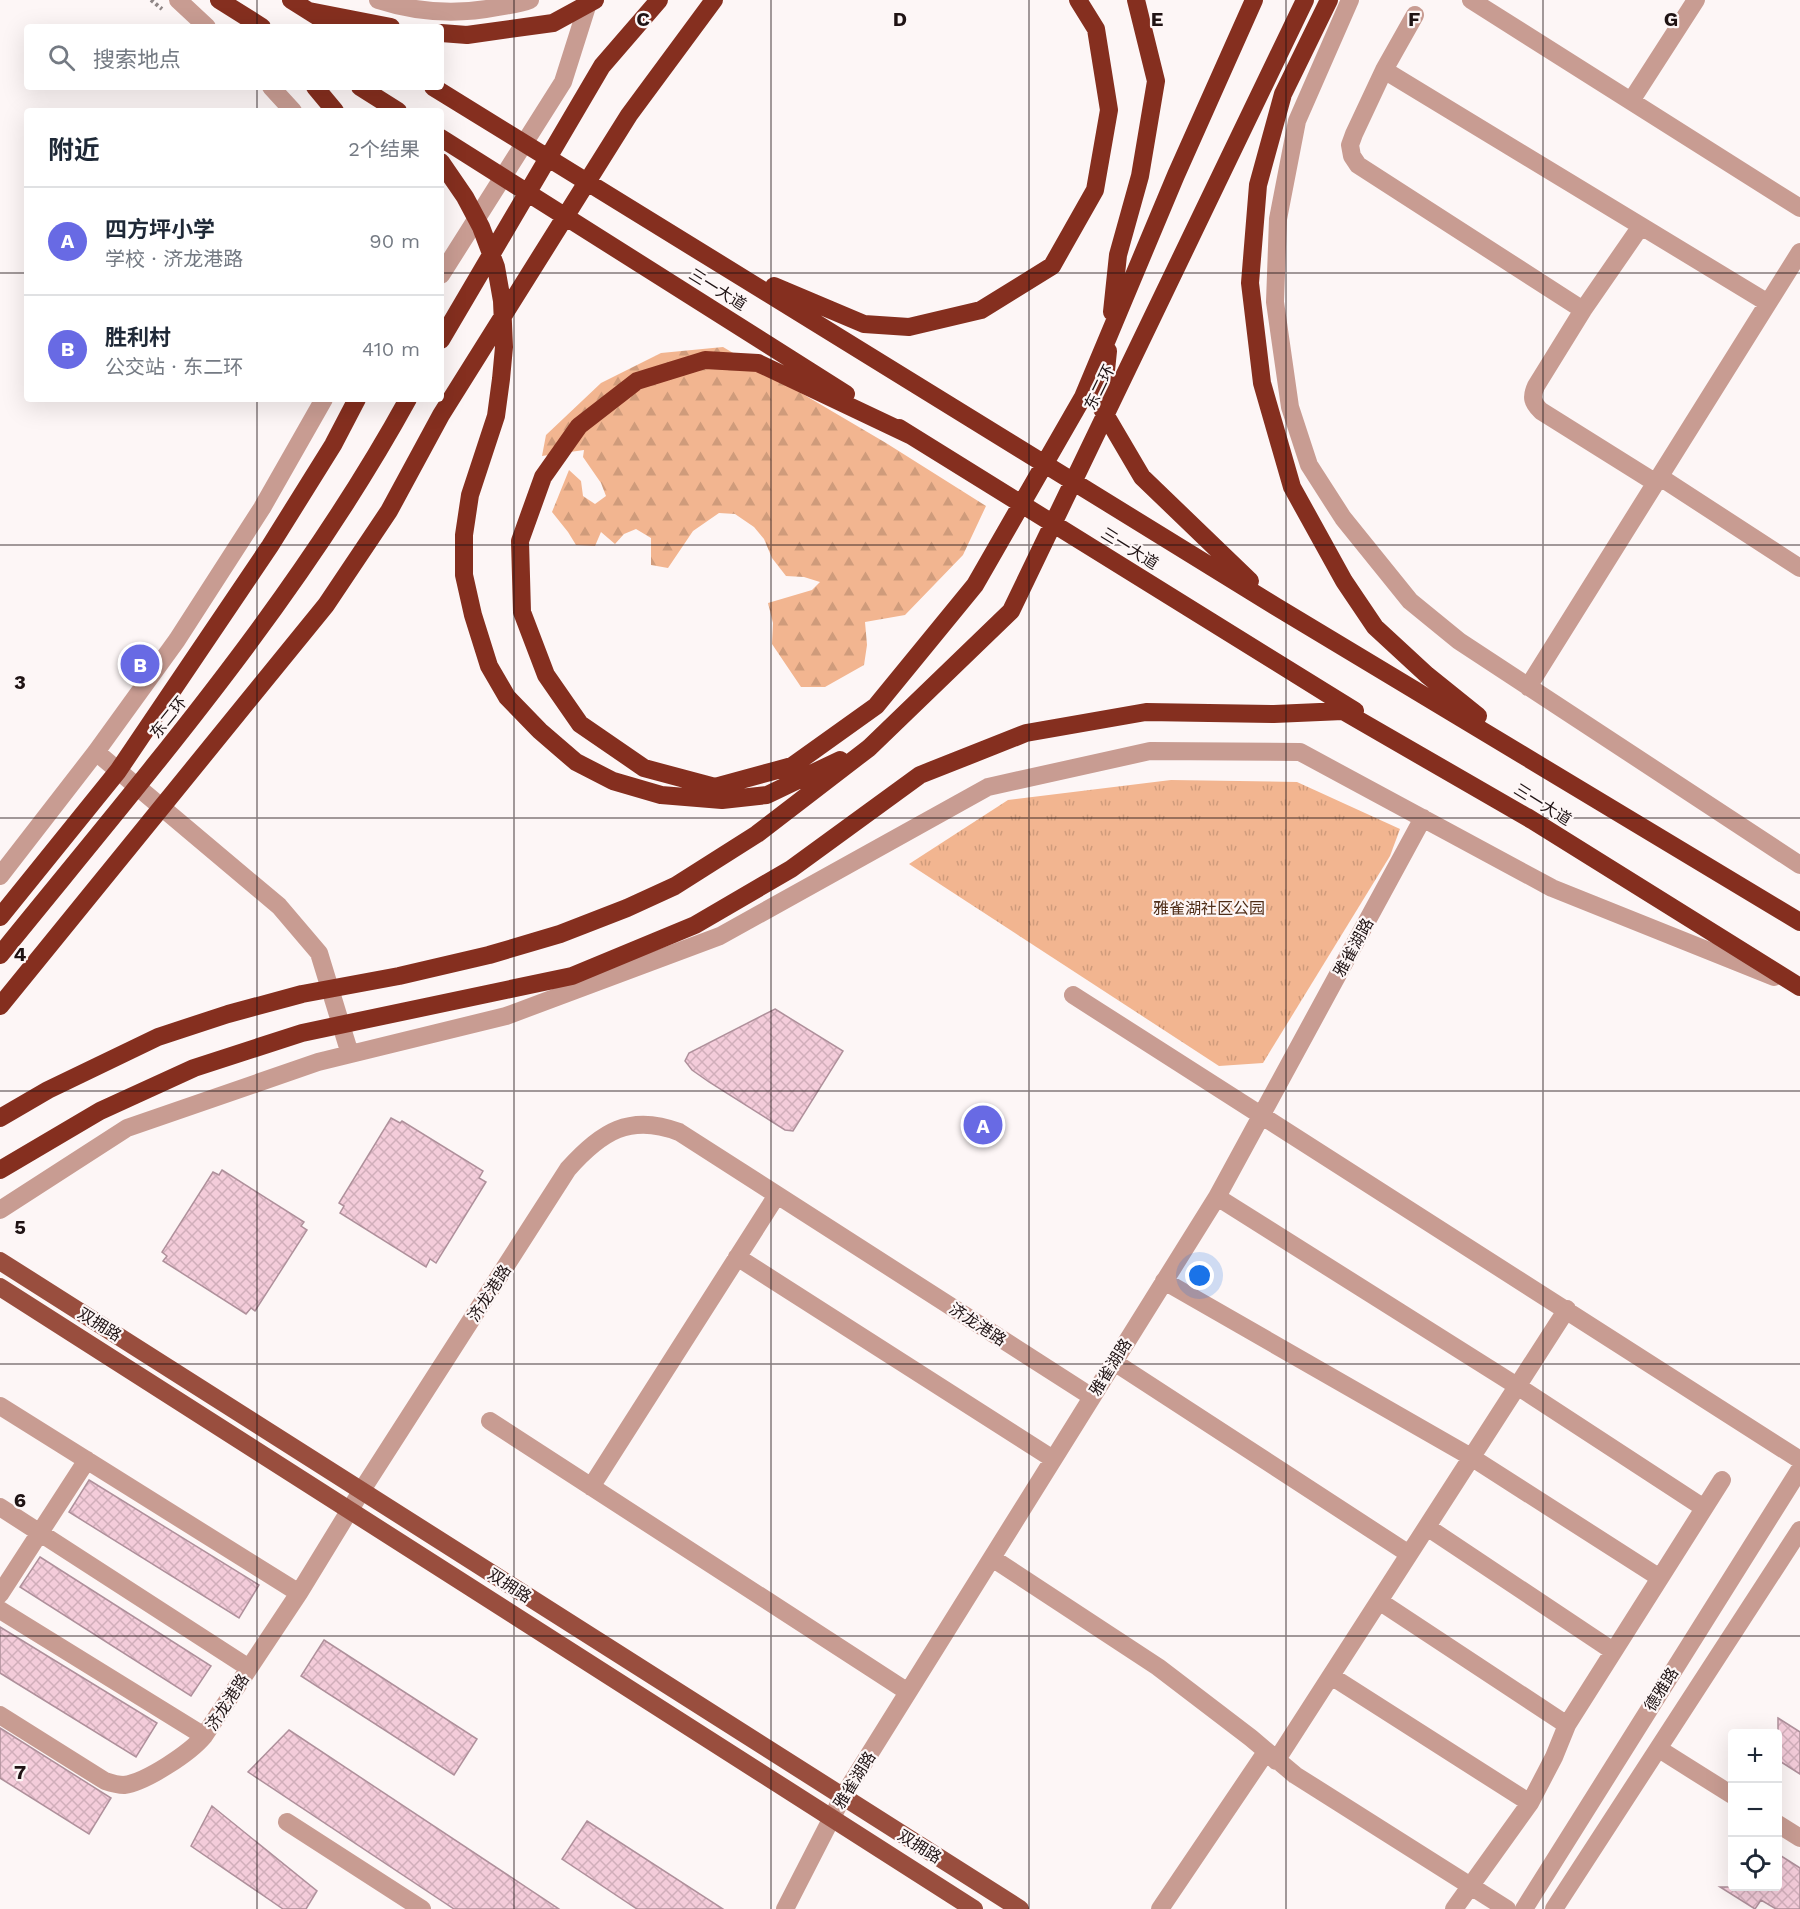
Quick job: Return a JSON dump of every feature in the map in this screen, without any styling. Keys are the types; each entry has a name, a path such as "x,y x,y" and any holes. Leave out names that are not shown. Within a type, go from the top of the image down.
{"highway":[{"path":"217,0 246,24"},
{"path":"217,0 257,24"},
{"path":"291,0 330,24"},
{"path":"444,33 467,35 553,23 595,0"},
{"path":"444,335 602,66 659,0"},
{"path":"0,1006 326,606 389,511 441,415 623,125 714,0"},
{"path":"725,266 864,324 909,327 981,310 1052,267 1095,190 1109,110 1096,29 1078,0"},
{"path":"1136,0 1156,81 1140,176 1118,255 1102,409 1142,477 1275,606"},
{"path":"910,435 758,363 705,360 638,381 579,426 543,477 520,541 522,612 546,675 580,724 644,768 715,787 792,766 876,706 975,585 1083,397 1176,175 1254,0"},
{"name":"东二环","path":"868,748 1011,611 1305,0"},
{"path":"1329,0 1283,94 1258,185 1250,283 1262,383 1292,487 1344,581 1375,627 1427,675 1530,758"},
{"path":"309,11 376,24"},
{"path":"318,90 332,108"},
{"path":"363,90 384,108"},
{"path":"364,90 393,108"},
{"name":"三一大道","path":"438,90 1275,606 1800,922"},
{"name":"三一大道","path":"444,140 910,435 1799,987"},
{"path":"444,166 482,227 496,267 502,301 504,347 496,416 470,495 464,535 464,575 473,615 489,666 507,698 576,762 613,781 661,795 722,800 767,795 868,748"},
{"path":"0,917 118,771 270,546 333,445 355,402"},
{"name":"东二环","path":"0,955 200,709 290,588 406,402"},
{"path":"0,1170 100,1111 194,1068 302,1033 572,976 695,926 791,869 920,775 1026,733 1146,712 1274,714 1343,711 1537,823"},
{"path":"0,1118 48,1090 158,1037 228,1014 302,994 399,976 489,955 560,934 627,908 675,886 757,834 868,748"}],"main road":[{"name":"双拥路","path":"0,1261 1020,1909"},
{"name":"双拥路","path":"0,1287 974,1909"}],"street":[{"path":"178,0 204,24"},
{"path":"378,0 393,5 436,12 475,12 530,0"},
{"path":"444,270 563,82 589,0"},
{"path":"1350,0 1297,121 1278,219 1275,302 1290,407 1309,465 1343,518 1410,601 1459,641 1800,865"},
{"path":"1472,0 1800,208"},
{"path":"1631,101 1696,0"},
{"path":"1415,15 1384,70 1350,145 1352,156 1358,165 1583,310"},
{"path":"1384,70 1768,303"},
{"path":"274,90 290,108"},
{"path":"1641,226 1583,310 1536,386 1532,396 1534,404 1541,411 1800,568"},
{"path":"1528,687 1800,252"},
{"path":"0,876 96,752 177,640 262,508 324,402"},
{"path":"0,1210 127,1128 318,1062 506,1016 720,936 988,787 1150,751 1300,752 1552,888 1799,987"},
{"path":"96,752 279,906 319,953 350,1054"},
{"name":"雅雀湖路","path":"785,1909 842,1797 1216,1197 1424,818"},
{"path":"1073,994 1800,1460"},
{"name":"济龙港路","path":"0,1715 115,1785 137,1782 195,1748 299,1593 349,1510 568,1169 588,1146 611,1131 648,1124 664,1126 679,1132 1092,1397"},
{"path":"591,1487 777,1195"},
{"path":"1216,1197 1517,1386 1704,1508"},
{"path":"737,1257 1053,1459"},
{"path":"1164,1281 1471,1457 1660,1578"},
{"path":"1160,1909 1331,1676 1567,1309"},
{"path":"1113,1362 1409,1554"},
{"path":"0,1406 299,1593"},
{"path":"490,1421 908,1692"},
{"path":"0,1594 87,1460"},
{"name":"德雅路","path":"1524,1909 1800,1469"},
{"path":"1454,1909 1530,1803 1554,1758 1567,1725 1722,1480"},
{"path":"0,1507 249,1668"},
{"path":"1427,1527 1613,1651"},
{"name":"德雅路","path":"1554,1909 1800,1530"},
{"path":"992,1558 1158,1667 1251,1738 1295,1775 1507,1909"},
{"path":"1379,1601 1567,1725"},
{"path":"0,1610 204,1736"},
{"path":"1331,1676 1530,1803"},
{"path":"1659,1749 1728,1792"},
{"path":"287,1822 422,1909"},
{"path":"1782,1827 1800,1838"}],"green space":[{"path":"723,347 886,443 986,506 963,555 905,615 865,622 867,645 864,665 825,687 801,687 772,644 773,623 768,603 812,590 820,582 804,577 786,576 772,558 764,539 754,527 735,514 719,513 693,531 668,568 651,565 651,538 636,529 624,534 615,544 601,532 595,546 576,545 552,512 569,470 581,481 583,496 595,504 606,496 601,483 583,457 584,450 542,456 546,435 601,383 661,353"},
{"name":"雅雀湖社区公园","path":"1171,780 1297,782 1400,829 1390,856 1263,1063 1219,1066 909,864 1008,800"}],"building":[{"path":"775,1009 843,1051 793,1131 785,1130 709,1082 692,1070 685,1061 689,1053"},
{"path":"391,1118 400,1123 402,1121 483,1171 479,1178 486,1182 436,1263 430,1259 426,1267 340,1213 344,1206 339,1203"},
{"path":"222,1170 304,1222 301,1226 307,1230 255,1311 251,1308 246,1314 163,1261 167,1256 162,1252 213,1172 219,1175"},
{"path":"89,1480 259,1585 239,1618 69,1512"},
{"path":"40,1557 211,1666 191,1696 20,1587"},
{"path":"0,1627 157,1723 136,1757 0,1673"},
{"path":"324,1640 477,1739 454,1775 301,1676"},
{"path":"1778,1718 1800,1732 1800,1774 1782,1763 1782,1729 1778,1729"},
{"path":"0,1728 111,1798 89,1834 0,1778"},
{"path":"289,1730 559,1909 454,1909 248,1772"},
{"path":"212,1806 317,1891 306,1909 283,1909 191,1846"},
{"path":"587,1821 723,1909 637,1909 562,1859"},
{"path":"1782,1857 1800,1868 1800,1909 1776,1909 1761,1900 1755,1909 1720,1887 1728,1887 1728,1891 1782,1891"}],"place":[{"name":"胜利村","path":"140,664"},
{"name":"四方坪小学","path":"983,1125"}]}
